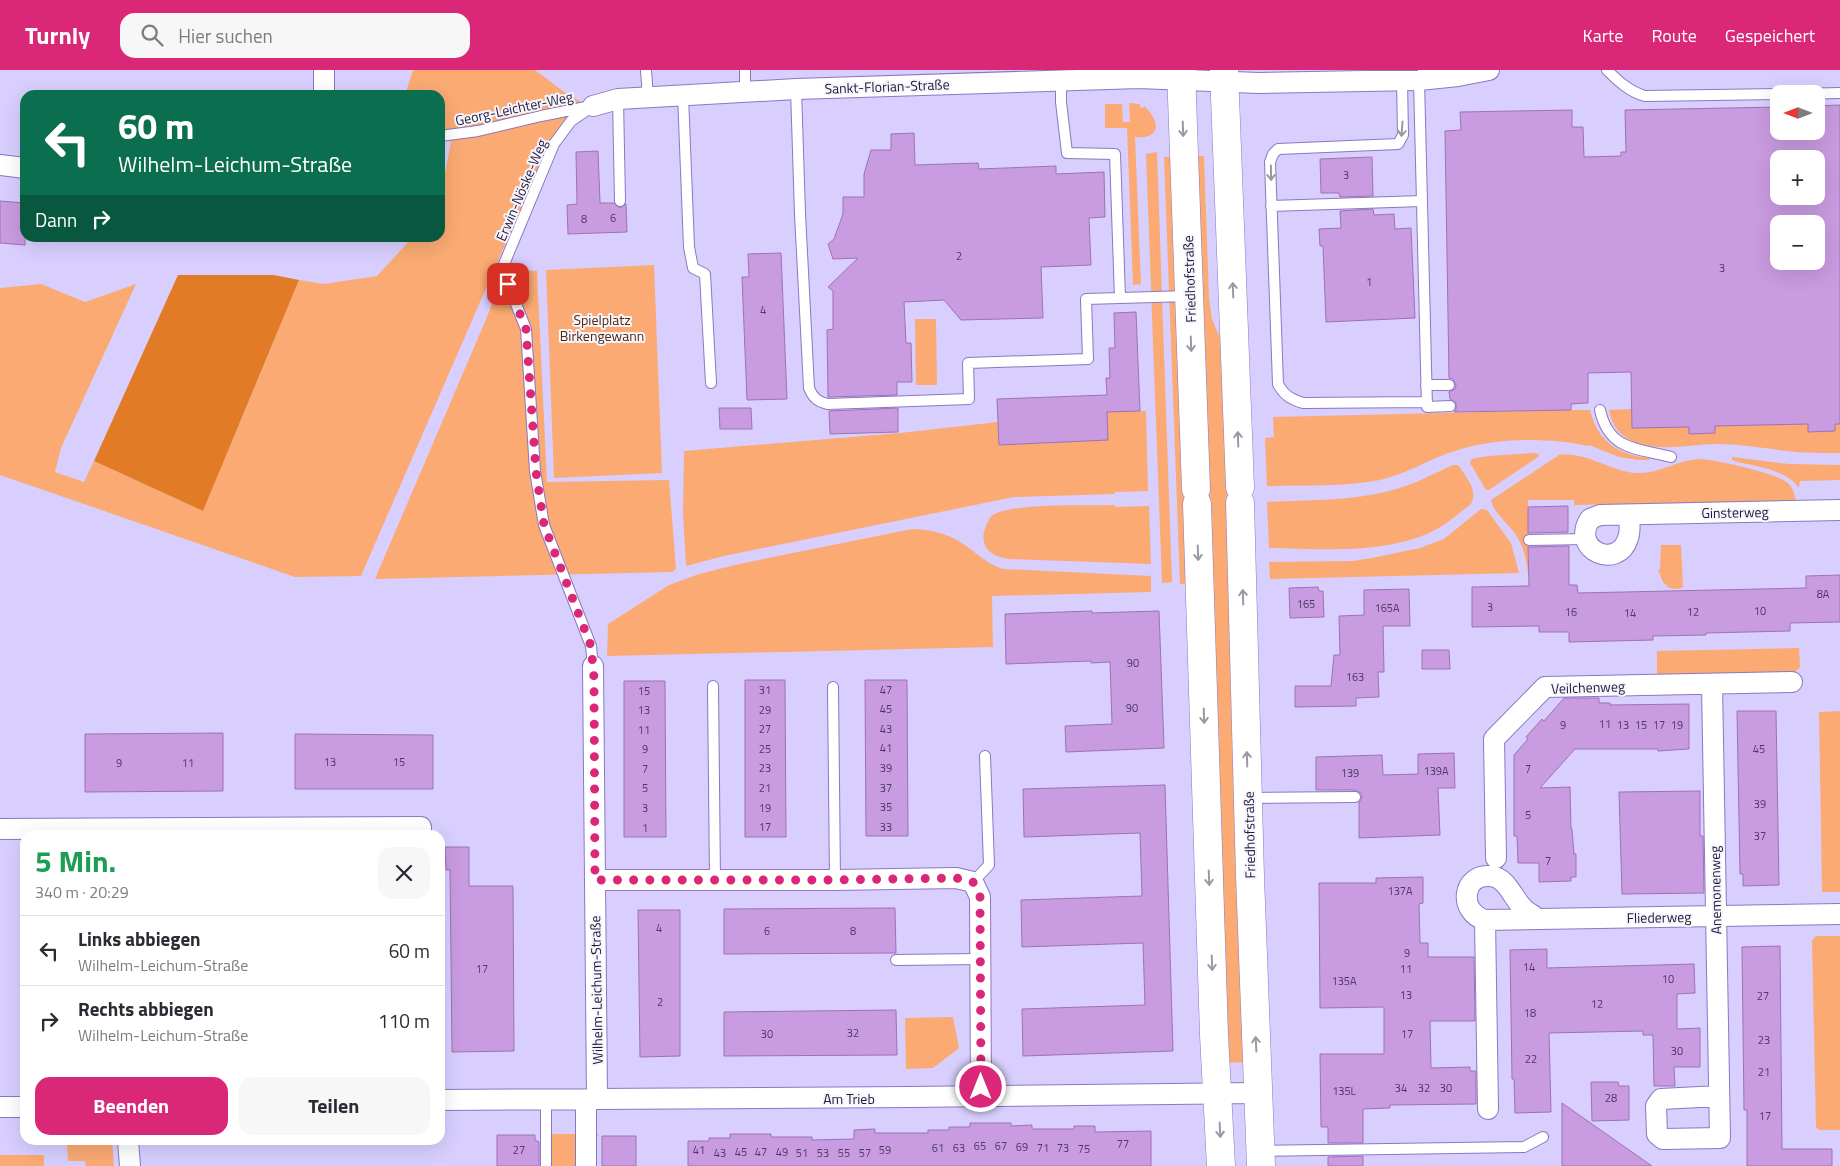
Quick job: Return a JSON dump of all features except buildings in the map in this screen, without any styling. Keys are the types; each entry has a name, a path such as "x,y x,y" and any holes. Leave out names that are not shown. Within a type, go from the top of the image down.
{"main road":[{"name":"Friedhofstraße","path":"1181,75 1214,1035 1221,1166"},
{"name":"Friedhofstraße","path":"1224,76 1240,495 1251,932 1260,1158"}],"street":[{"path":"324,70 324,90"},
{"name":"Sankt-Florian-Straße","path":"593,106 618,99 648,97 1061,81 1138,74 1410,80 1458,76 1490,70"},
{"path":"0,165 20,167"},
{"name":"Ginsterweg","path":"1586,539 1585,534 1588,523 1595,516 1840,510"},
{"path":"1586,539 1589,546 1599,554 1611,555 1616,553 1622,549 1629,536 1629,515"},
{"name":"Wilhelm-Leichum-Straße","path":"586,1166 592,1099 595,880 593,666"},
{"name":"Veilchenweg","path":"1496,858 1494,739 1545,687 1792,682"},
{"name":"Anemonenweg","path":"1712,684 1719,1096"},
{"path":"322,830 421,827 421,830"},
{"path":"0,829 20,831"},
{"path":"1488,1109 1485,920 1473,914 1467,902 1468,890 1474,881 1480,877 1491,876 1502,880 1525,910 1538,919"},
{"path":"595,880 956,878 973,882 980,897 981,1096"},
{"name":"Fliederweg","path":"1485,920 1840,914"},
{"name":"Am Trieb","path":"445,1100 1258,1093"},
{"path":"0,1107 20,1106"},
{"path":"128,1145 130,1166"}],"lane":[{"path":"646,70 648,97"},
{"path":"745,70 745,93"},
{"path":"1607,70 1626,86 1645,96 1770,94"},
{"path":"1410,80 1422,201 1426,402 1427,407 1450,406"},
{"path":"1410,80 1403,135 1398,144 1278,149 1272,154 1270,162 1271,206 1278,384 1282,393 1292,400 1303,403 1426,402"},
{"path":"1061,81 1061,102 1067,153 1115,154 1120,298"},
{"path":"796,90 809,388 812,396 820,402 828,404 969,399 968,363 1088,359 1086,299 1190,296"},
{"path":"1825,93 1840,93"},
{"path":"683,95 689,247 693,268 705,274 711,383"},
{"path":"618,99 620,201"},
{"name":"Georg-Leichter-Weg","path":"445,135 478,131 593,106"},
{"name":"Erwin-Nöske-Weg","path":"593,106 571,120 554,144 502,269 526,329 536,472 544,525 591,646 593,666"},
{"path":"1271,206 1422,201"},
{"path":"1426,385 1449,384"},
{"path":"1600,410 1602,421 1616,440 1626,446 1672,458"},
{"path":"1529,540 1586,539"},
{"path":"713,686 715,880"},
{"path":"833,687 835,880"},
{"path":"973,882 989,865 985,756"},
{"path":"1248,798 1355,797"},
{"path":"896,960 980,959"},
{"path":"546,1100 546,1166"},
{"path":"1260,1158 1524,1147 1543,1137"}],"green space":[{"path":"413,70 535,70 568,95 580,101 582,105 564,121 550,141 361,576 295,577 0,475 0,288 41,284 85,302 136,284 61,448 55,472 84,482 94,461 203,511 299,280 324,284 377,276 408,242 445,242 445,173 451,142 445,135 445,90 407,90"},
{"path":"1129,103 1140,104 1140,107 1143,108 1144,106 1153,117 1156,126 1153,133 1148,136 1135,137 1141,284 1133,285 1127,128 1105,128 1105,104 1122,104 1123,122 1130,122"},
{"path":"1157,152 1172,582 1162,583 1146,154"},
{"path":"1196,156 1204,156 1209,298 1212,319 1223,345 1245,1062 1228,1063"},
{"path":"1164,157 1171,157 1187,584 1180,584"},
{"name":"Spielplatz Birkengewann","path":"654,265 662,473 554,478 546,270"},
{"path":"505,269 537,271 547,482 669,480 676,569 672,572 375,579 487,317"},
{"path":"915,319 936,319 937,385 916,385"},
{"path":"1632,409 1632,428 1689,427 1689,434 1715,433 1715,426 1808,424 1808,432 1835,431 1835,424 1840,424 1840,453 1793,452 1726,444 1667,447 1647,446 1626,438 1618,431 1612,421 1609,410"},
{"path":"1590,410 1598,431 1611,445 1628,454 1650,458 1649,460 1619,457 1589,445 1538,440 1503,441 1486,443 1455,451 1380,480 1338,485 1267,486 1265,438 1274,437 1273,417"},
{"path":"1146,411 1148,491 1115,492 1115,494 1014,497 724,556 686,566 683,513 684,451 900,433 998,422 999,445 1108,440 1107,412"},
{"path":"1539,454 1538,457 1489,490 1486,490 1470,463 1471,459 1488,456"},
{"path":"1559,455 1579,456 1627,472 1637,473 1652,472 1689,460 1704,459 1715,461 1756,470 1779,478 1790,485 1796,501 1574,505 1574,500 1528,500 1528,573 1519,540 1495,510 1491,500"},
{"path":"1732,457 1789,464 1840,465 1840,480 1800,481 1799,488 1778,473 1732,460"},
{"path":"1453,465 1458,465 1467,478 1472,488 1473,499 1471,504 1437,529 1398,543 1377,547 1355,549 1269,548 1267,502 1327,500 1371,495 1403,487"},
{"path":"1115,505 1115,507 1149,506 1151,564 1010,559 993,554 988,550 983,539 991,516 1001,512 1032,507"},
{"path":"1481,509 1487,510 1511,543 1519,573 1270,579 1269,562 1353,561 1420,548 1444,539"},
{"path":"912,529 931,531 949,536 991,564 1003,569 1151,576 1151,592 992,596 993,647 607,656 608,624 669,585 699,574 739,564"},
{"path":"1661,545 1681,545 1683,587 1678,589 1669,588 1663,582 1658,570 1660,569"},
{"path":"1799,648 1800,667 1792,675 1657,678 1657,651"},
{"path":"1840,711 1840,892 1822,892 1819,712"},
{"path":"1816,936 1840,936 1840,1130 1819,1130 1816,1127 1812,941"},
{"path":"953,1017 959,1048 933,1068 906,1069 905,1018"},
{"path":"542,1134 599,1134 593,1141 593,1166 542,1166"},
{"path":"67,1145 112,1145 114,1166 86,1166 85,1161 68,1161"},
{"path":"0,1155 44,1155 44,1166 0,1166"}],"shaded area":[{"path":"178,275 274,275 299,280 203,511 94,461"}],"route":[{"path":"508,284 526,329 536,472 544,525 591,646 594,678 595,880 956,878 973,882 980,897 981,1087"}]}
